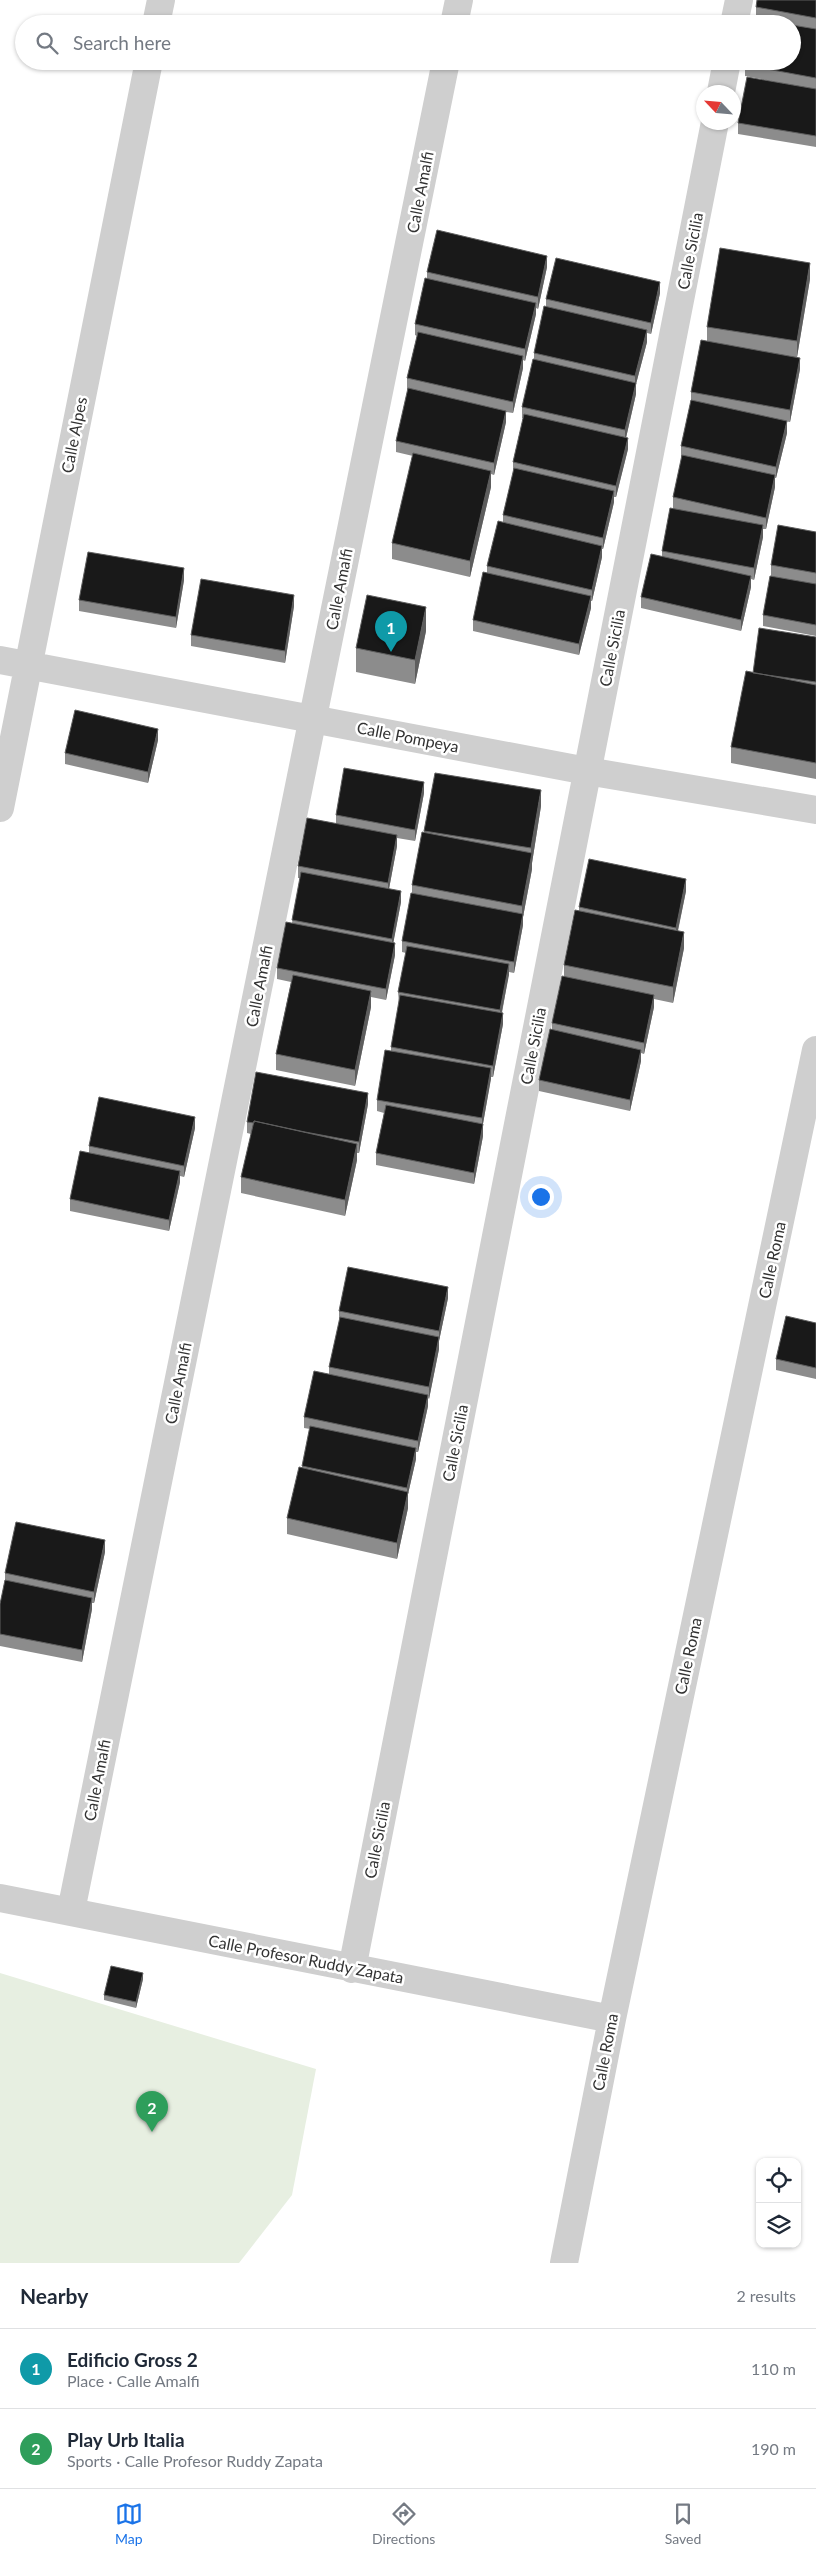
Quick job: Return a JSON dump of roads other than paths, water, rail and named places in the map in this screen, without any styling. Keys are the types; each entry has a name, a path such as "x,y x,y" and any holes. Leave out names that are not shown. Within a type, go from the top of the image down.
{"street":[{"path":"158,15 161,0"},
{"path":"456,15 459,0"},
{"path":"736,15 739,0"},
{"name":"Calle Alpes","path":"0,808 147,70"},
{"name":"Calle Amalfi","path":"71,1911 444,70"},
{"path":"722,85 725,70"},
{"name":"Calle Sicilia","path":"352,1969 713,130"},
{"name":"Calle Pompeya","path":"0,660 588,771 816,810"},
{"name":"Calle Roma","path":"564,2263 612,2019 810,1109 816,1050"},
{"name":"Calle Profesor Ruddy Zapata","path":"0,1898 612,2019"}],"place":[{"name":"Edificio Gross 2","path":"391,652"},
{"name":"Play Urb Italia","path":"152,2132"}]}
